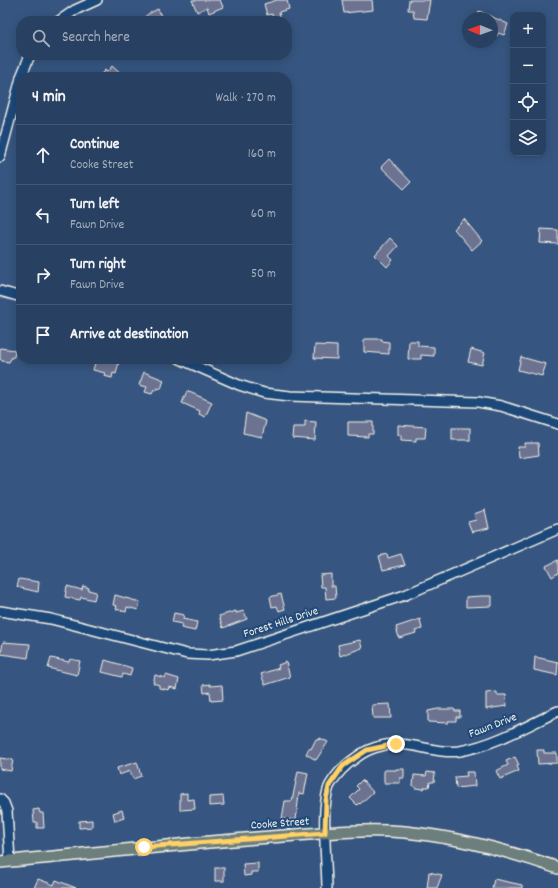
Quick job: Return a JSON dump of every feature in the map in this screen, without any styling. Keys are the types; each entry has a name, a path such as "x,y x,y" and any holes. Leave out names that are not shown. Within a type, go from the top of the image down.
{"main road":[{"name":"Cooke Street","path":"5,862 138,848 325,833 387,832 430,835 527,858 558,868"}],"street":[{"path":"66,16 75,10 97,0"},
{"path":"23,72 28,60"},
{"path":"0,157 16,96"},
{"path":"0,291 16,296"},
{"path":"191,364 239,385 264,394 478,402 501,406 558,424"},
{"name":"Forest Hills Drive","path":"0,611 37,616 187,654 208,656 236,651 405,595 558,529"},
{"name":"Fawn Drive","path":"327,888 325,833 326,800 329,786 343,766 367,750 396,744 431,750 459,751 490,743 558,711"},
{"path":"0,799 4,803 6,811 5,862"}],"building":[{"path":"192,0 220,0 223,7 209,13 207,7 197,12"},
{"path":"277,0 287,0 289,9 279,12 280,16 272,16 272,14 267,15 264,4"},
{"path":"342,0 372,0 373,10 344,13"},
{"path":"409,0 430,0 427,19 414,18 413,10 408,10"},
{"path":"158,9 161,16 146,16"},
{"path":"498,20 508,24 504,35 498,33"},
{"path":"112,66 119,72 107,72"},
{"path":"389,159 411,182 404,189 381,167"},
{"path":"464,219 482,241 472,250 454,229"},
{"path":"541,229 558,230 558,244 540,243"},
{"path":"390,238 398,246 389,256 393,260 387,267 375,255"},
{"path":"364,339 382,339 382,341 389,342 389,354 364,352"},
{"path":"409,341 418,341 418,346 434,347 434,356 421,355 421,359 408,359"},
{"path":"315,345 337,346 337,359 314,358"},
{"path":"0,348 15,350 14,357 12,357 9,362 2,361 0,359"},
{"path":"471,349 485,353 482,365 468,362"},
{"path":"521,357 546,364 542,376 518,370"},
{"path":"95,364 118,364 116,374 113,373 112,378 104,376 105,373 93,370"},
{"path":"144,372 164,380 161,389 157,388 152,394 145,392 147,387 139,385"},
{"path":"187,391 212,402 205,417 199,414 200,411 182,403"},
{"path":"246,413 266,421 262,437 243,433"},
{"path":"305,421 316,422 315,440 292,438 293,427 305,427"},
{"path":"348,422 373,422 373,434 368,434 368,437 348,436"},
{"path":"398,425 426,427 425,438 416,438 416,441 401,440 401,435 398,435"},
{"path":"452,428 470,428 470,440 452,440"},
{"path":"525,443 538,443 539,455 519,458 518,447 525,447"},
{"path":"485,510 489,528 472,532 468,522 476,520 474,514"},
{"path":"387,554 388,558 401,554 405,565 383,570 379,556"},
{"path":"558,560 558,573 552,577 546,566"},
{"path":"331,574 331,586 335,586 336,598 326,599 325,587 321,587 320,575"},
{"path":"19,579 39,582 38,592 17,587"},
{"path":"67,586 82,590 83,586 89,588 88,590 96,592 94,600 81,597 80,600 65,597"},
{"path":"281,594 285,609 279,611 277,606 272,607 270,597"},
{"path":"115,595 140,602 138,610 127,607 126,612 116,609 117,606 113,605"},
{"path":"492,596 492,606 466,607 466,597"},
{"path":"236,611 236,613 244,611 247,619 223,628 219,616"},
{"path":"174,613 184,615 183,619 197,622 195,631 181,628 182,624 172,622"},
{"path":"420,619 422,629 415,631 416,633 399,638 396,627"},
{"path":"360,640 362,648 340,656 338,645"},
{"path":"3,642 30,644 28,658 1,654"},
{"path":"535,657 558,662 557,675 534,670"},
{"path":"51,658 69,662 70,659 80,661 77,675 48,668"},
{"path":"105,660 132,668 130,676 123,674 122,677 102,672"},
{"path":"286,662 290,677 265,685 261,674 279,668 278,665"},
{"path":"155,675 165,678 166,675 179,679 177,689 170,687 169,690 159,688 159,685 153,683"},
{"path":"210,684 210,686 222,685 223,700 211,701 210,692 204,693 203,685"},
{"path":"497,692 497,695 506,695 507,706 486,709 486,693"},
{"path":"390,704 391,718 373,718 372,705"},
{"path":"438,709 454,709 455,711 460,711 460,717 456,717 456,721 448,721 448,723 428,722 428,711"},
{"path":"320,738 328,742 316,760 306,754 309,748 311,749 316,739 319,740"},
{"path":"537,750 544,750 544,753 557,753 557,763 538,764"},
{"path":"515,757 519,765 517,766 519,771 500,779 496,771 508,765 506,761"},
{"path":"0,758 13,760 11,771 0,769"},
{"path":"137,762 141,776 133,779 130,771 119,775 117,768"},
{"path":"404,769 404,778 400,778 400,783 384,783 384,770"},
{"path":"298,771 308,773 304,794 299,793 296,820 282,819 285,801 292,801"},
{"path":"427,772 435,773 434,782 430,782 429,787 425,787 424,789 415,788 413,786 414,775 426,776"},
{"path":"466,772 474,772 475,786 456,788 455,777 467,776"},
{"path":"362,780 373,792 357,805 350,798 359,789 356,786"},
{"path":"187,793 187,800 194,799 195,809 180,810 180,794"},
{"path":"223,796 224,805 209,806 209,797"},
{"path":"39,809 40,813 43,813 44,828 37,828 37,822 34,822 33,810"},
{"path":"122,810 124,818 115,821 113,813"},
{"path":"92,820 92,827 79,828 79,821"},
{"path":"258,863 258,872 251,872 251,875 244,876 243,864"},
{"path":"215,868 224,868 224,881 215,881"},
{"path":"429,872 442,875 437,888 427,888"},
{"path":"38,879 54,885 56,880 76,888 34,888"},
{"path":"494,879 522,885 522,888 492,888"}],"route":[{"path":"144,847 325,833 326,800 329,786 343,766 367,750 396,744"}]}
